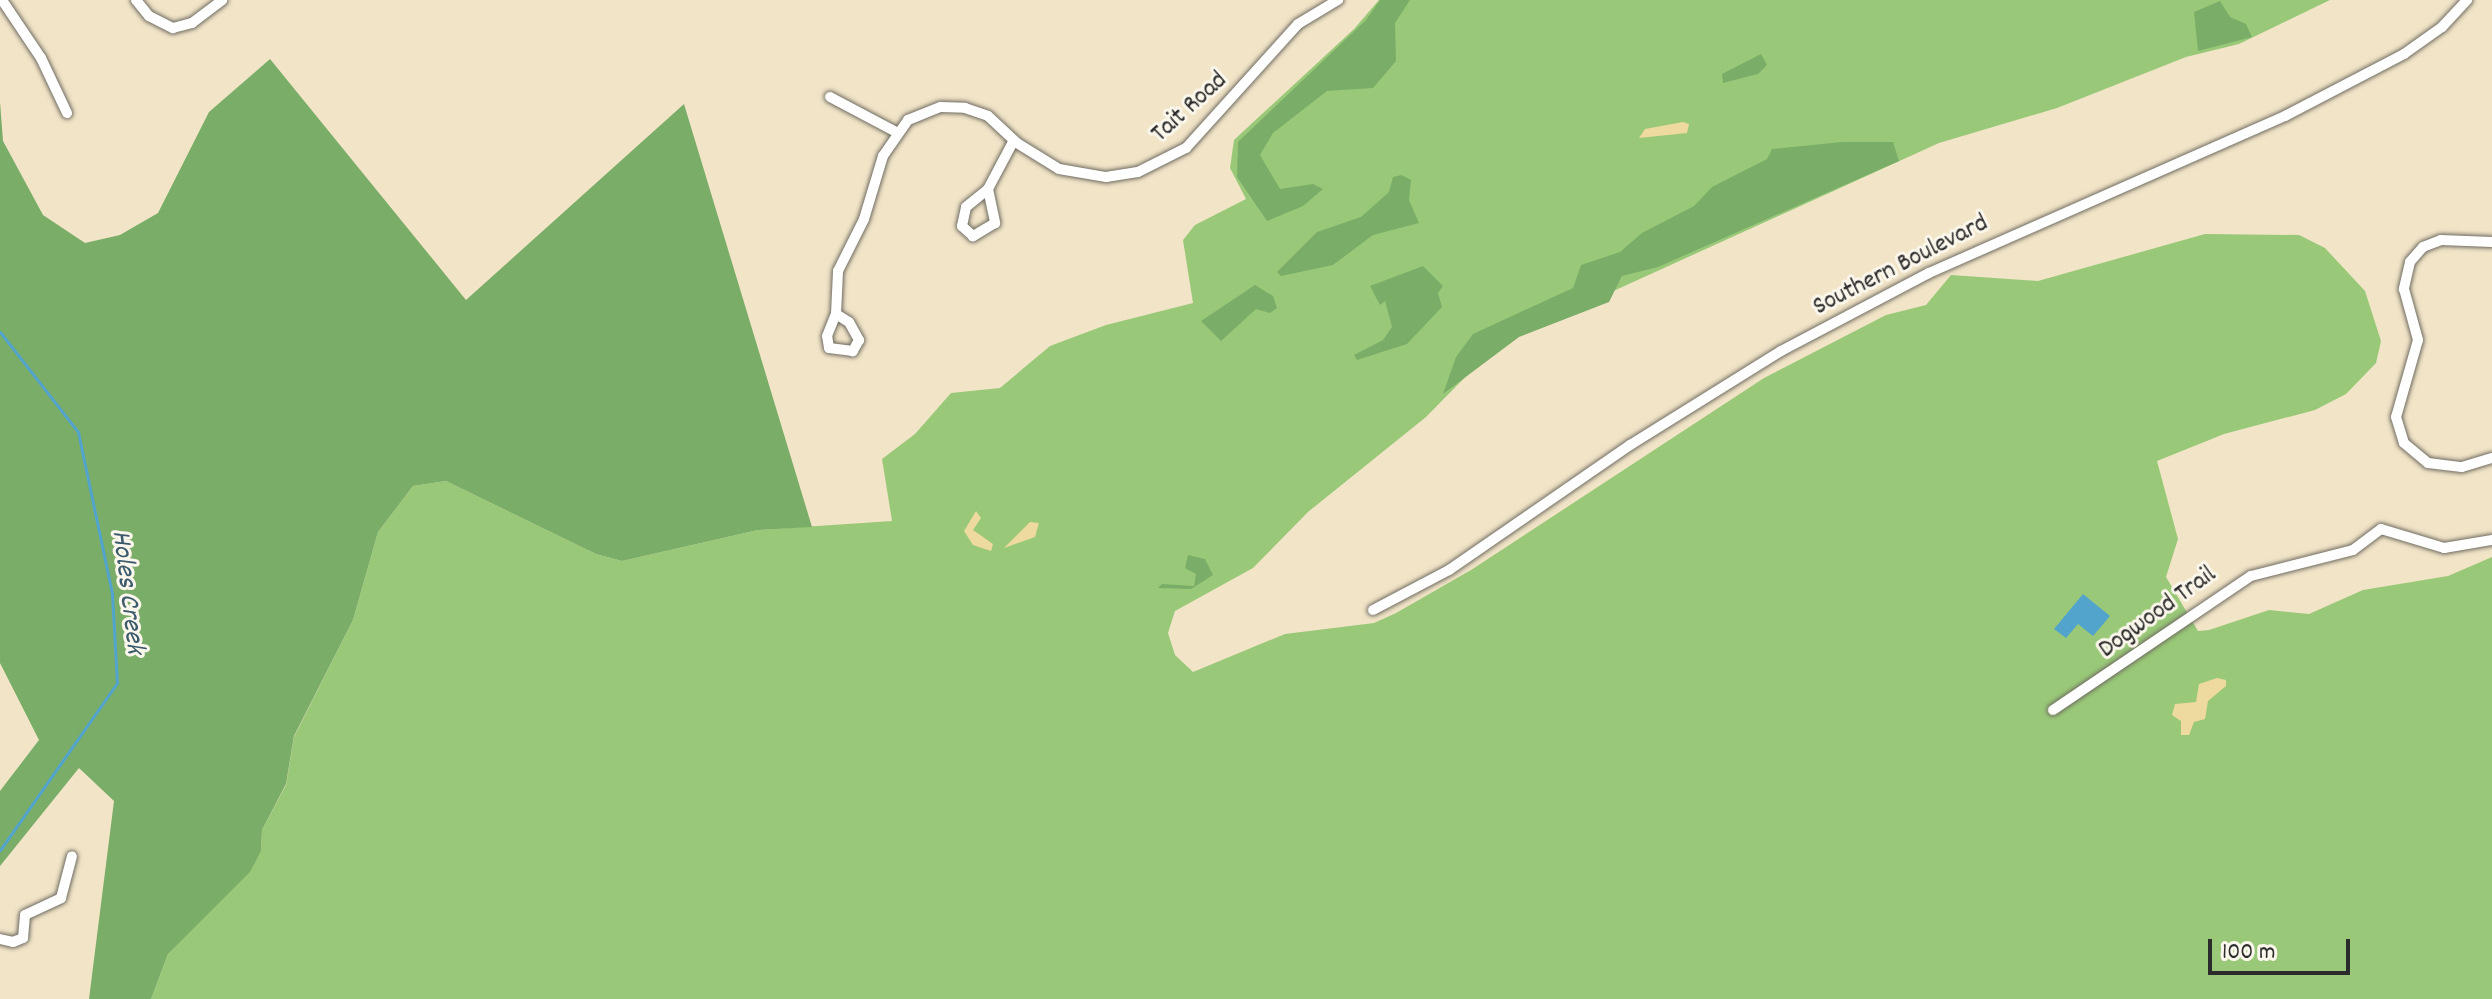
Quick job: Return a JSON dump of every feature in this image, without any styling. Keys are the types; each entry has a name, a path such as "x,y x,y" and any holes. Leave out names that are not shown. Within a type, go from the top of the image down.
{"street":[{"path":"2,0 41,58 67,113"},
{"path":"136,0 149,16 173,28 192,23 222,0"},
{"name":"Tait Road","path":"896,132 919,114 952,106 988,116 1040,159 1072,173 1106,177 1138,172 1169,160 1201,135 1298,24 1338,0"},
{"name":"Southern Boulevard","path":"1373,610 1449,570 1630,445 1781,351 1929,273 2285,116 2427,39 2467,0"},
{"path":"830,97 896,132 838,271 836,314"},
{"path":"988,189 1014,140"},
{"path":"2492,242 2441,240 2423,247 2410,262 2404,289 2418,340 2396,417 2404,443 2428,463 2462,467 2492,458"},
{"name":"Dogwood Trail","path":"2053,710 2241,580 2353,550 2381,529 2444,548 2492,540"},
{"path":"0,939 13,942 23,938 25,915 61,898 72,856"}],"green space":[{"path":"1379,0 2330,0 2239,44 2186,57 2057,108 1939,143 1609,293 1534,319 1479,363 1426,417 1308,512 1253,568 1175,611 1168,633 1175,655 1193,672 1285,634 1374,623 1396,613 1471,570 1764,378 1886,315 1926,305 1951,275 2038,281 2205,234 2299,235 2325,248 2365,291 2381,341 2376,363 2346,394 2315,410 2224,434 2157,461 2178,539 2166,577 2198,631 2269,610 2309,614 2363,590 2448,576 2492,557 2492,999 151,999 168,954 261,851 262,830 286,785 294,737 353,620 378,532 413,486 446,481 596,554 622,561 758,530 892,521 882,459 915,434 951,393 1000,388 1050,346 1106,325 1193,303 1183,240 1195,225 1246,199 1230,168 1234,140 1354,29"},
{"path":"1380,0 1410,0 1395,23 1396,61 1373,88 1327,91 1273,133 1260,155 1280,189 1313,184 1323,189 1303,206 1267,221 1237,177 1238,142 1366,20"},
{"path":"2220,1 2230,17 2246,24 2252,37 2198,51 2194,12"},
{"path":"1761,54 1767,65 1758,74 1723,83 1722,74"},
{"path":"270,59 466,300 684,104 812,527 758,530 622,561 596,554 446,481 413,486 378,532 353,620 294,736 286,784 262,830 261,851 250,872 168,954 151,999 89,999 114,801 79,768 0,866 0,791 39,740 0,663 0,102 3,141 43,215 85,243 120,235 158,213 209,112"},
{"path":"1842,142 1893,142 1899,161 1658,267 1622,276 1609,302 1519,337 1443,394 1456,357 1473,334 1573,288 1581,265 1620,252 1642,233 1694,206 1712,187 1767,159 1772,149"},
{"path":"1402,175 1411,180 1409,200 1419,223 1373,235 1333,265 1281,276 1277,272 1317,232 1361,217 1389,192 1393,177"},
{"path":"1423,266 1443,286 1438,293 1442,307 1407,344 1357,360 1354,355 1383,340 1392,327 1385,301 1380,305 1370,286"},
{"path":"1255,285 1273,296 1277,308 1270,313 1256,309 1221,341 1201,321"},
{"path":"1188,555 1205,559 1213,575 1191,589 1158,588 1162,584 1194,586 1196,574 1185,568"}],"sand":[{"path":"1683,122 1689,124 1687,133 1639,138 1645,129"},
{"path":"976,511 981,518 973,530 993,544 991,551 973,545 964,531"},
{"path":"1030,522 1039,523 1035,537 1004,548"},
{"path":"2217,678 2226,680 2226,686 2208,701 2205,719 2194,722 2189,735 2181,735 2181,721 2172,715 2175,704 2196,702 2199,684"}],"water":[{"path":"2083,594 2110,616 2093,636 2078,624 2066,638 2054,629"}],"waterway":[{"name":"Holes Creek","path":"0,332 78,432 112,594 117,683 0,850"}]}
